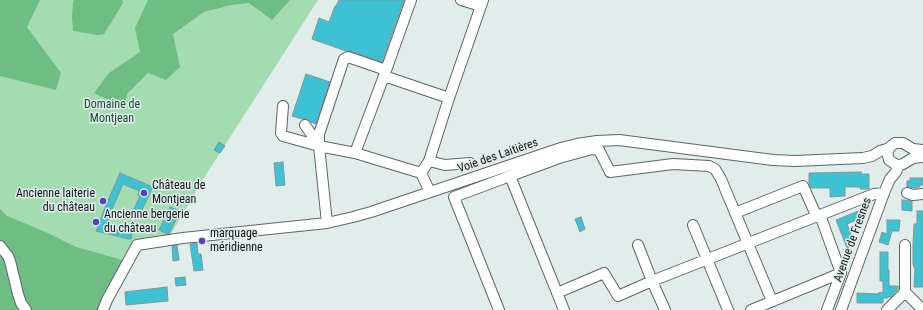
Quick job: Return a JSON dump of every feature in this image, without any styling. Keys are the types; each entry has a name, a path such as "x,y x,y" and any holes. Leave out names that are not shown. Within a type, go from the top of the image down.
{"street":[{"path":"355,153 411,0"},
{"path":"421,173 429,161 482,3 460,0"},
{"path":"327,222 319,146 320,134 344,59 348,57 449,98"},
{"path":"283,106 281,133 283,136 319,146 355,153 421,173 430,192"},
{"path":"304,125 319,146"},
{"name":"Voie des Laitières","path":"103,310 136,246 183,238 327,222 371,212 561,148 577,144 597,141 633,141 773,160 795,161 863,158 872,156 880,151 890,148"},
{"path":"906,146 909,149 909,158 897,162 888,152 895,143 903,143 913,149 923,150"},
{"path":"499,310 454,197 559,158 592,149 599,150 610,172 673,164 709,166 714,169 721,179 772,301"},
{"name":"Voie des Laitières","path":"872,156 887,158 897,162 923,157"},
{"path":"429,161 445,165 470,163"},
{"name":"Avenue de Fresnes","path":"841,310 884,192 890,179 896,172 897,162"},
{"path":"510,176 564,310"},
{"path":"735,213 803,186 818,216 841,273 827,310"},
{"path":"557,293 604,273 618,296 652,281 874,194 884,192"},
{"path":"907,193 913,195 923,194"},
{"path":"693,224 728,310"},
{"path":"638,245 665,310"},
{"path":"887,310 905,292 905,245"},
{"path":"0,246 8,256 21,303 26,310"},
{"path":"751,310 841,273"},
{"path":"905,292 923,310"}],"green space":[{"name":"Domaine de Montjean","path":"0,0 318,0 202,181 170,236 140,242 105,298 0,242"},
{"path":"0,0 40,0 27,27 61,73 56,90 0,76"},
{"path":"74,0 122,0 123,3 104,34 98,35 73,31 72,18"},
{"path":"148,0 290,0 272,20 249,3 231,5 204,12 173,34 180,67 166,80 148,73 127,94 125,108 94,93 109,73 140,52 135,28"},
{"path":"0,209 7,216 48,233 76,247 126,261 101,310 30,310 23,298 0,242"},
{"path":"0,252 5,259 22,310 0,310"}],"building":[{"path":"339,0 404,0 382,62 312,39 319,18 329,22"},
{"path":"306,74 330,82 316,124 308,119 292,116"},
{"path":"219,142 225,146 220,153 214,150"},
{"path":"283,162 285,185 276,186 274,163"},
{"path":"861,172 861,174 869,174 869,189 860,189 861,187 845,187 845,196 830,197 830,188 811,188 809,183 809,173"},
{"path":"120,173 153,187 140,214 133,211 140,196 138,195 139,191 123,184 110,214 107,227 132,234 131,239 96,231 98,226 91,223 93,218 100,221"},
{"path":"910,178 923,178 923,185 920,185 920,187 917,188 907,187 907,181 910,181"},
{"path":"902,200 912,201 912,211 902,210"},
{"path":"170,207 180,211 169,234 167,234 159,230"},
{"path":"861,210 864,217 847,224 855,244 847,248 836,220"},
{"path":"917,211 923,211 923,287 914,287 915,267 913,264 913,244 914,224 917,224"},
{"path":"581,217 585,229 580,232 575,219"},
{"path":"887,220 900,220 899,231 892,231 888,245 879,242 882,232 887,234"},
{"path":"197,243 198,254 201,254 203,270 194,271 190,244"},
{"path":"177,245 179,260 173,261 172,246"},
{"path":"880,252 888,252 889,286 898,286 898,289 891,297 883,298 883,303 857,303 857,293 878,294 883,292 883,281 880,281"},
{"path":"185,277 186,285 176,286 175,278"},
{"path":"167,287 168,301 126,305 125,292"}],"place":[{"name":"Château de Montjean","path":"144,193"},
{"name":"Ancienne laiterie du château","path":"103,201"},
{"name":"Ancienne bergerie du château","path":"96,222"},
{"name":"marquage méridienne","path":"202,241"}]}
